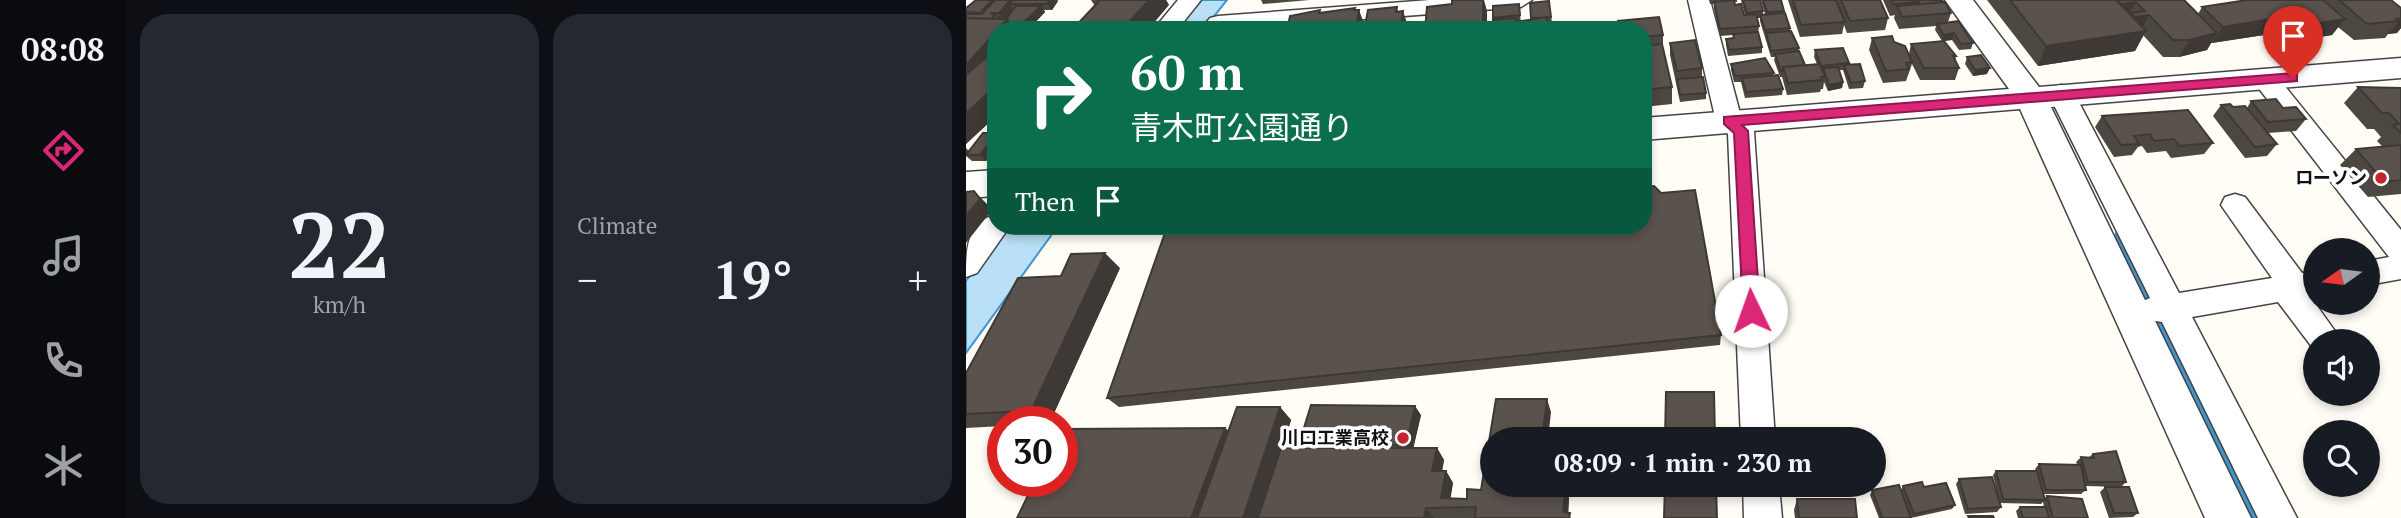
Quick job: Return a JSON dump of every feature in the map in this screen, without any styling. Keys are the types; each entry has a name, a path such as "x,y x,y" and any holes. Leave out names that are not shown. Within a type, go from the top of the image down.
{"street":[{"path":"966,6 972,0"},
{"path":"1172,21 1190,0"},
{"path":"1220,21 1237,0"},
{"path":"1304,21 1422,13 1521,0"},
{"path":"1699,0 1729,121 1741,131 1757,427"},
{"path":"1959,0 2045,95 2171,309 2278,518"},
{"path":"1652,128 2401,68"},
{"path":"2266,80 2401,251"},
{"path":"2045,95 2132,312 2228,518"},
{"path":"966,186 987,184"},
{"path":"2235,205 2298,286 2320,329"},
{"path":"966,265 988,235"},
{"path":"2380,271 2401,267"},
{"path":"2132,312 2171,309 2298,286"},
{"path":"1762,497 1763,518"}],"water":[{"path":"1196,0 1227,0 1210,21 1178,21"},
{"path":"1002,235 1051,235 966,353 966,281"}],"building":[{"path":"976,0 992,0 980,13 966,12 966,8"},
{"path":"995,0 1010,0 999,13 990,13 995,15 991,19 966,18 966,14 982,14"},
{"path":"1013,0 1050,0 1047,4 1009,4"},
{"path":"1100,0 1149,0 1130,21 1080,21"},
{"path":"1452,0 1483,0 1483,21 1426,21 1427,7 1452,4"},
{"path":"1734,0 1735,5 1741,4 1744,15 1756,14 1759,26 1720,29 1714,2"},
{"path":"1743,0 1760,0 1763,11 1747,13"},
{"path":"1763,0 1781,0 1784,11 1767,12"},
{"path":"1793,0 1836,0 1845,22 1801,25"},
{"path":"1841,0 1880,0 1888,18 1850,21"},
{"path":"1892,0 1917,0 1918,2 1893,4"},
{"path":"1917,0 1942,0 1943,2 1920,4"},
{"path":"2010,0 2116,0 2146,31 2046,46"},
{"path":"2117,0 2184,0 2217,33 2189,40 2173,40 2149,15 2135,17 2131,13 2145,11 2136,2 2121,4"},
{"path":"2247,0 2323,0 2345,19 2287,28 2276,18 2223,27 2202,7"},
{"path":"2339,0 2391,0 2401,8 2401,18 2396,19 2399,21 2367,24"},
{"path":"1549,1 1551,17 1531,18 1530,3"},
{"path":"1945,2 1951,13 1902,17 1897,6"},
{"path":"1519,4 1520,15 1493,18 1493,6"},
{"path":"1016,6 1041,6 1025,21 1006,19"},
{"path":"1397,7 1396,12 1403,11 1401,21 1366,21 1368,10"},
{"path":"1355,8 1354,10 1359,10 1357,21 1289,21 1290,16 1320,10 1319,13"},
{"path":"1785,13 1790,28 1765,30 1760,15"},
{"path":"1547,17 1547,21 1522,21"},
{"path":"1659,17 1663,35 1652,36 1652,21 1618,21"},
{"path":"966,18 1007,19 987,21 987,42 966,65"},
{"path":"1515,18 1516,21 1493,21"},
{"path":"1958,21 1973,43 1961,44 1954,33 1944,35 1937,24"},
{"path":"1791,31 1799,48 1771,51 1766,33"},
{"path":"1758,32 1762,47 1729,50 1726,39 1734,38 1733,34"},
{"path":"1892,36 1894,42 1905,46 1912,62 1906,63 1909,69 1886,71 1872,38"},
{"path":"1695,40 1702,68 1677,71 1670,43"},
{"path":"1944,41 1956,56 1953,56 1959,68 1924,68 1911,44"},
{"path":"1662,44 1672,87 1652,89 1652,45"},
{"path":"1843,48 1849,63 1821,66 1815,50"},
{"path":"1799,51 1805,65 1783,67 1781,71 1775,54"},
{"path":"1981,55 1990,68 1975,70 1967,57"},
{"path":"987,57 987,94 966,113 966,75"},
{"path":"1765,58 1774,73 1735,76 1731,64"},
{"path":"1820,64 1825,77 1821,77 1822,80 1788,83 1783,67"},
{"path":"1860,64 1865,81 1851,83 1844,65"},
{"path":"1838,67 1843,82 1829,85 1823,68"},
{"path":"1778,75 1783,89 1746,92 1742,78"},
{"path":"1703,77 1706,93 1680,95 1677,79"},
{"path":"2358,87 2401,88 2401,133 2393,125 2399,124 2389,113 2382,113"},
{"path":"2276,99 2283,108 2296,107 2306,119 2268,122 2251,101"},
{"path":"2230,104 2233,107 2245,106 2277,144 2255,147 2221,105"},
{"path":"2188,110 2213,143 2179,146 2174,139 2154,141 2150,134 2134,136 2139,144 2121,145 2102,116"},
{"path":"983,133 987,133 987,146 980,155 966,155"},
{"path":"2401,145 2401,180 2384,182 2356,149"},
{"path":"1652,186 1661,193 1695,190 1721,335 1107,398 1164,235 1652,235"},
{"path":"974,191 980,199 966,216 966,192"},
{"path":"1105,253 1033,406 987,406 987,413 966,414 966,373 1018,278 1061,276 1071,254"},
{"path":"1666,392 1714,392 1715,427 1665,427"},
{"path":"1496,399 1547,399 1544,427 1491,427"},
{"path":"1311,405 1415,406 1406,445 1299,444"},
{"path":"1237,407 1280,407 1243,518 1197,518"},
{"path":"1225,428 1191,518 1017,518 1027,497 1078,497 1078,429"},
{"path":"1281,448 1437,448 1432,471 1446,471 1441,498 1467,499 1467,489 1480,490 1480,497 1565,497 1563,512 1570,513 1569,518 1475,518 1476,507 1426,508 1424,518 1258,518"},
{"path":"2116,451 2126,482 2088,482 2081,457 2094,458 2093,454"},
{"path":"2039,464 2081,465 2086,490 2046,490"},
{"path":"1996,471 2037,471 2045,500 2003,499"},
{"path":"1992,477 2001,507 1968,509 1959,479"},
{"path":"1922,482 1924,487 1946,483 1955,505 1914,514 1903,486"},
{"path":"1899,485 1911,518 1880,518 1882,517 1875,497 1886,497 1886,487"},
{"path":"2105,487 2129,487 2138,513 2114,513"},
{"path":"2047,496 2082,499 2088,518 2053,518"},
{"path":"1665,497 1716,497 1717,518 1664,518"},
{"path":"1797,499 1855,499 1857,518 1799,518"},
{"path":"2020,507 2046,507 2049,518 2023,518"},
{"path":"1968,516 1993,516 1994,518 1969,518"}],"waterway":[{"path":"2119,235 2255,518"}],"place":[{"name":"ローソン","path":"2381,178"},
{"name":"川口工業高校","path":"1403,438"}],"route":[{"path":"1751,311 1741,131 1729,121 2061,93 2293,78"}]}
